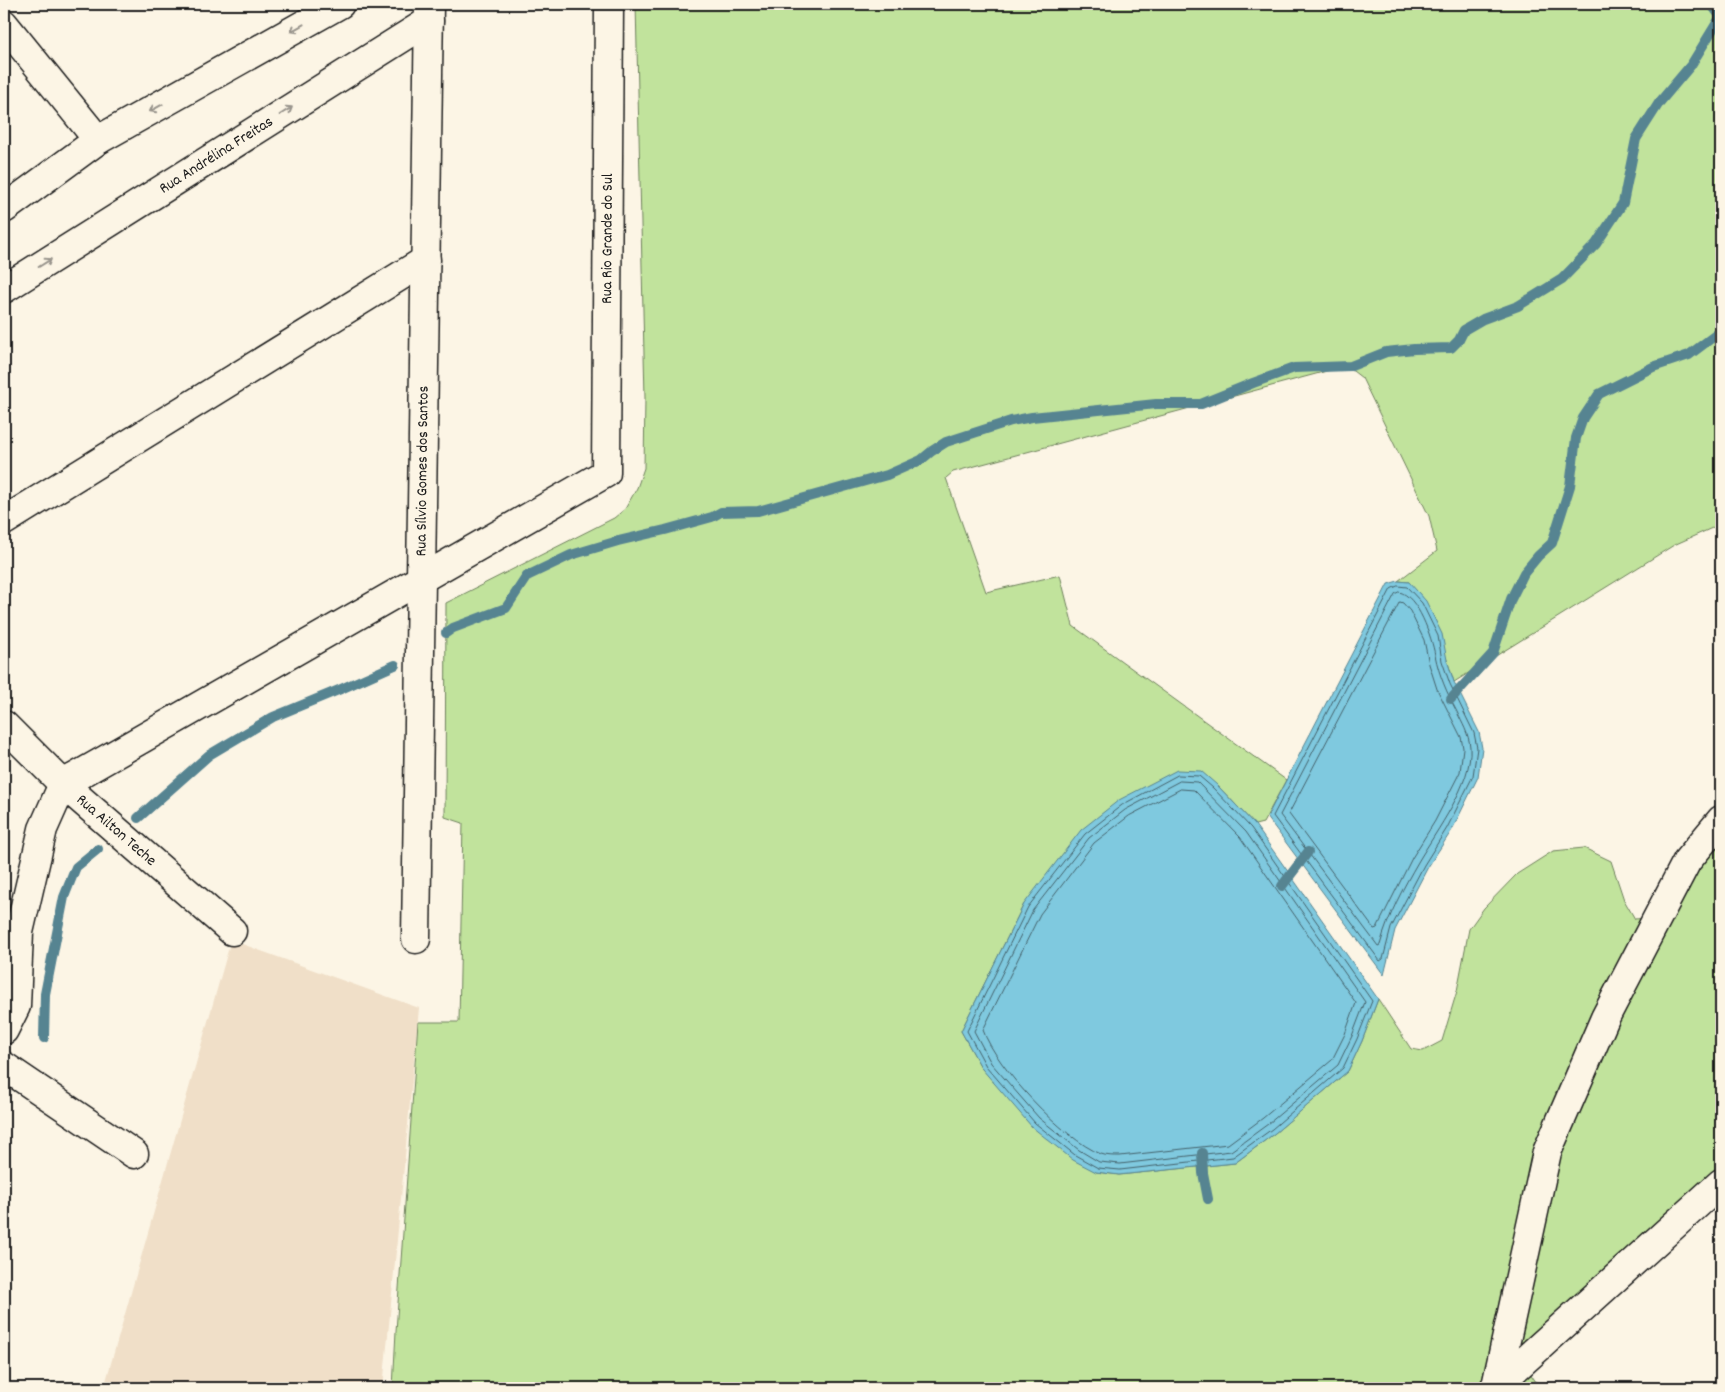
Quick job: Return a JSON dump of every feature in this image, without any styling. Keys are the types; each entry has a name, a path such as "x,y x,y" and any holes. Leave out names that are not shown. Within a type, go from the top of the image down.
{"street":[{"path":"4,209 98,140 340,4"},
{"name":"Rua Rio Grande do Sul","path":"421,579 606,473 609,4"},
{"name":"Rua Sílvio Gomes dos Santos","path":"416,939 429,12"},
{"name":"Rua Andrélina Freitas","path":"4,289 429,12"},
{"path":"4,24 98,140"},
{"path":"4,521 426,260"},
{"path":"4,1030 16,1006 20,932 43,829 63,784 421,579"},
{"name":"Rua Ailton Teche","path":"4,725 63,784 232,931"},
{"path":"1495,1387 1547,1152 1604,1018 1687,861 1721,820"},
{"path":"4,1066 134,1154"},
{"path":"1495,1387 1721,1182"}],"shaded area":[{"path":"231,940 419,1008 383,1388 104,1388"}],"green space":[{"path":"636,4 1721,4 1721,524 1674,545 1454,682 1447,660 1409,582 1398,581 1437,551 1429,516 1362,378 1353,371 1338,368 953,472 946,478 986,592 1060,575 1073,626 1286,780 1263,823 1255,825 1217,785 1024,904 961,1031 982,1069 1096,1172 1119,1175 1235,1163 1275,1133 1348,1071 1378,999 1411,1049 1423,1051 1442,1041 1457,991 1469,929 1484,908 1517,874 1553,851 1584,848 1611,861 1624,900 1635,919 1647,918 1721,812 1721,1199 1528,1370 1540,1388 393,1388 418,1022 459,1022 463,823 445,817 446,603 614,518 625,509 637,488 644,468 645,398"}],"water":[{"path":"1398,581 1409,582 1426,601 1442,634 1454,682 1479,732 1482,748 1478,777 1452,830 1428,867 1395,930 1384,975 1267,817 1388,584"},
{"path":"1177,770 1201,771 1255,825 1378,999 1348,1071 1275,1133 1235,1163 1119,1175 1096,1172 1073,1160 1032,1127 982,1069 961,1031 1024,904 1081,830 1119,800"}],"waterway":[{"path":"1711,4 1721,17"},
{"path":"446,633 453,628 506,608 527,576 571,555 712,517 721,512 758,511 887,475 921,460 946,442 1011,421 1032,417 1156,404 1201,404 1294,368 1351,366 1386,352 1451,348 1459,340 1464,330 1483,319 1518,306 1562,279 1596,244 1623,203 1636,139 1659,103 1691,65 1721,16"},
{"path":"1451,699 1493,653 1511,599 1524,573 1552,543 1570,486 1576,438 1583,418 1599,394 1653,367 1689,355 1721,331"},
{"path":"138,818 209,755 273,717 395,665"},
{"path":"44,1038 45,994 64,897 76,867 98,849"},
{"path":"1282,886 1308,852"},
{"path":"1202,1153 1203,1173 1208,1199"}]}
